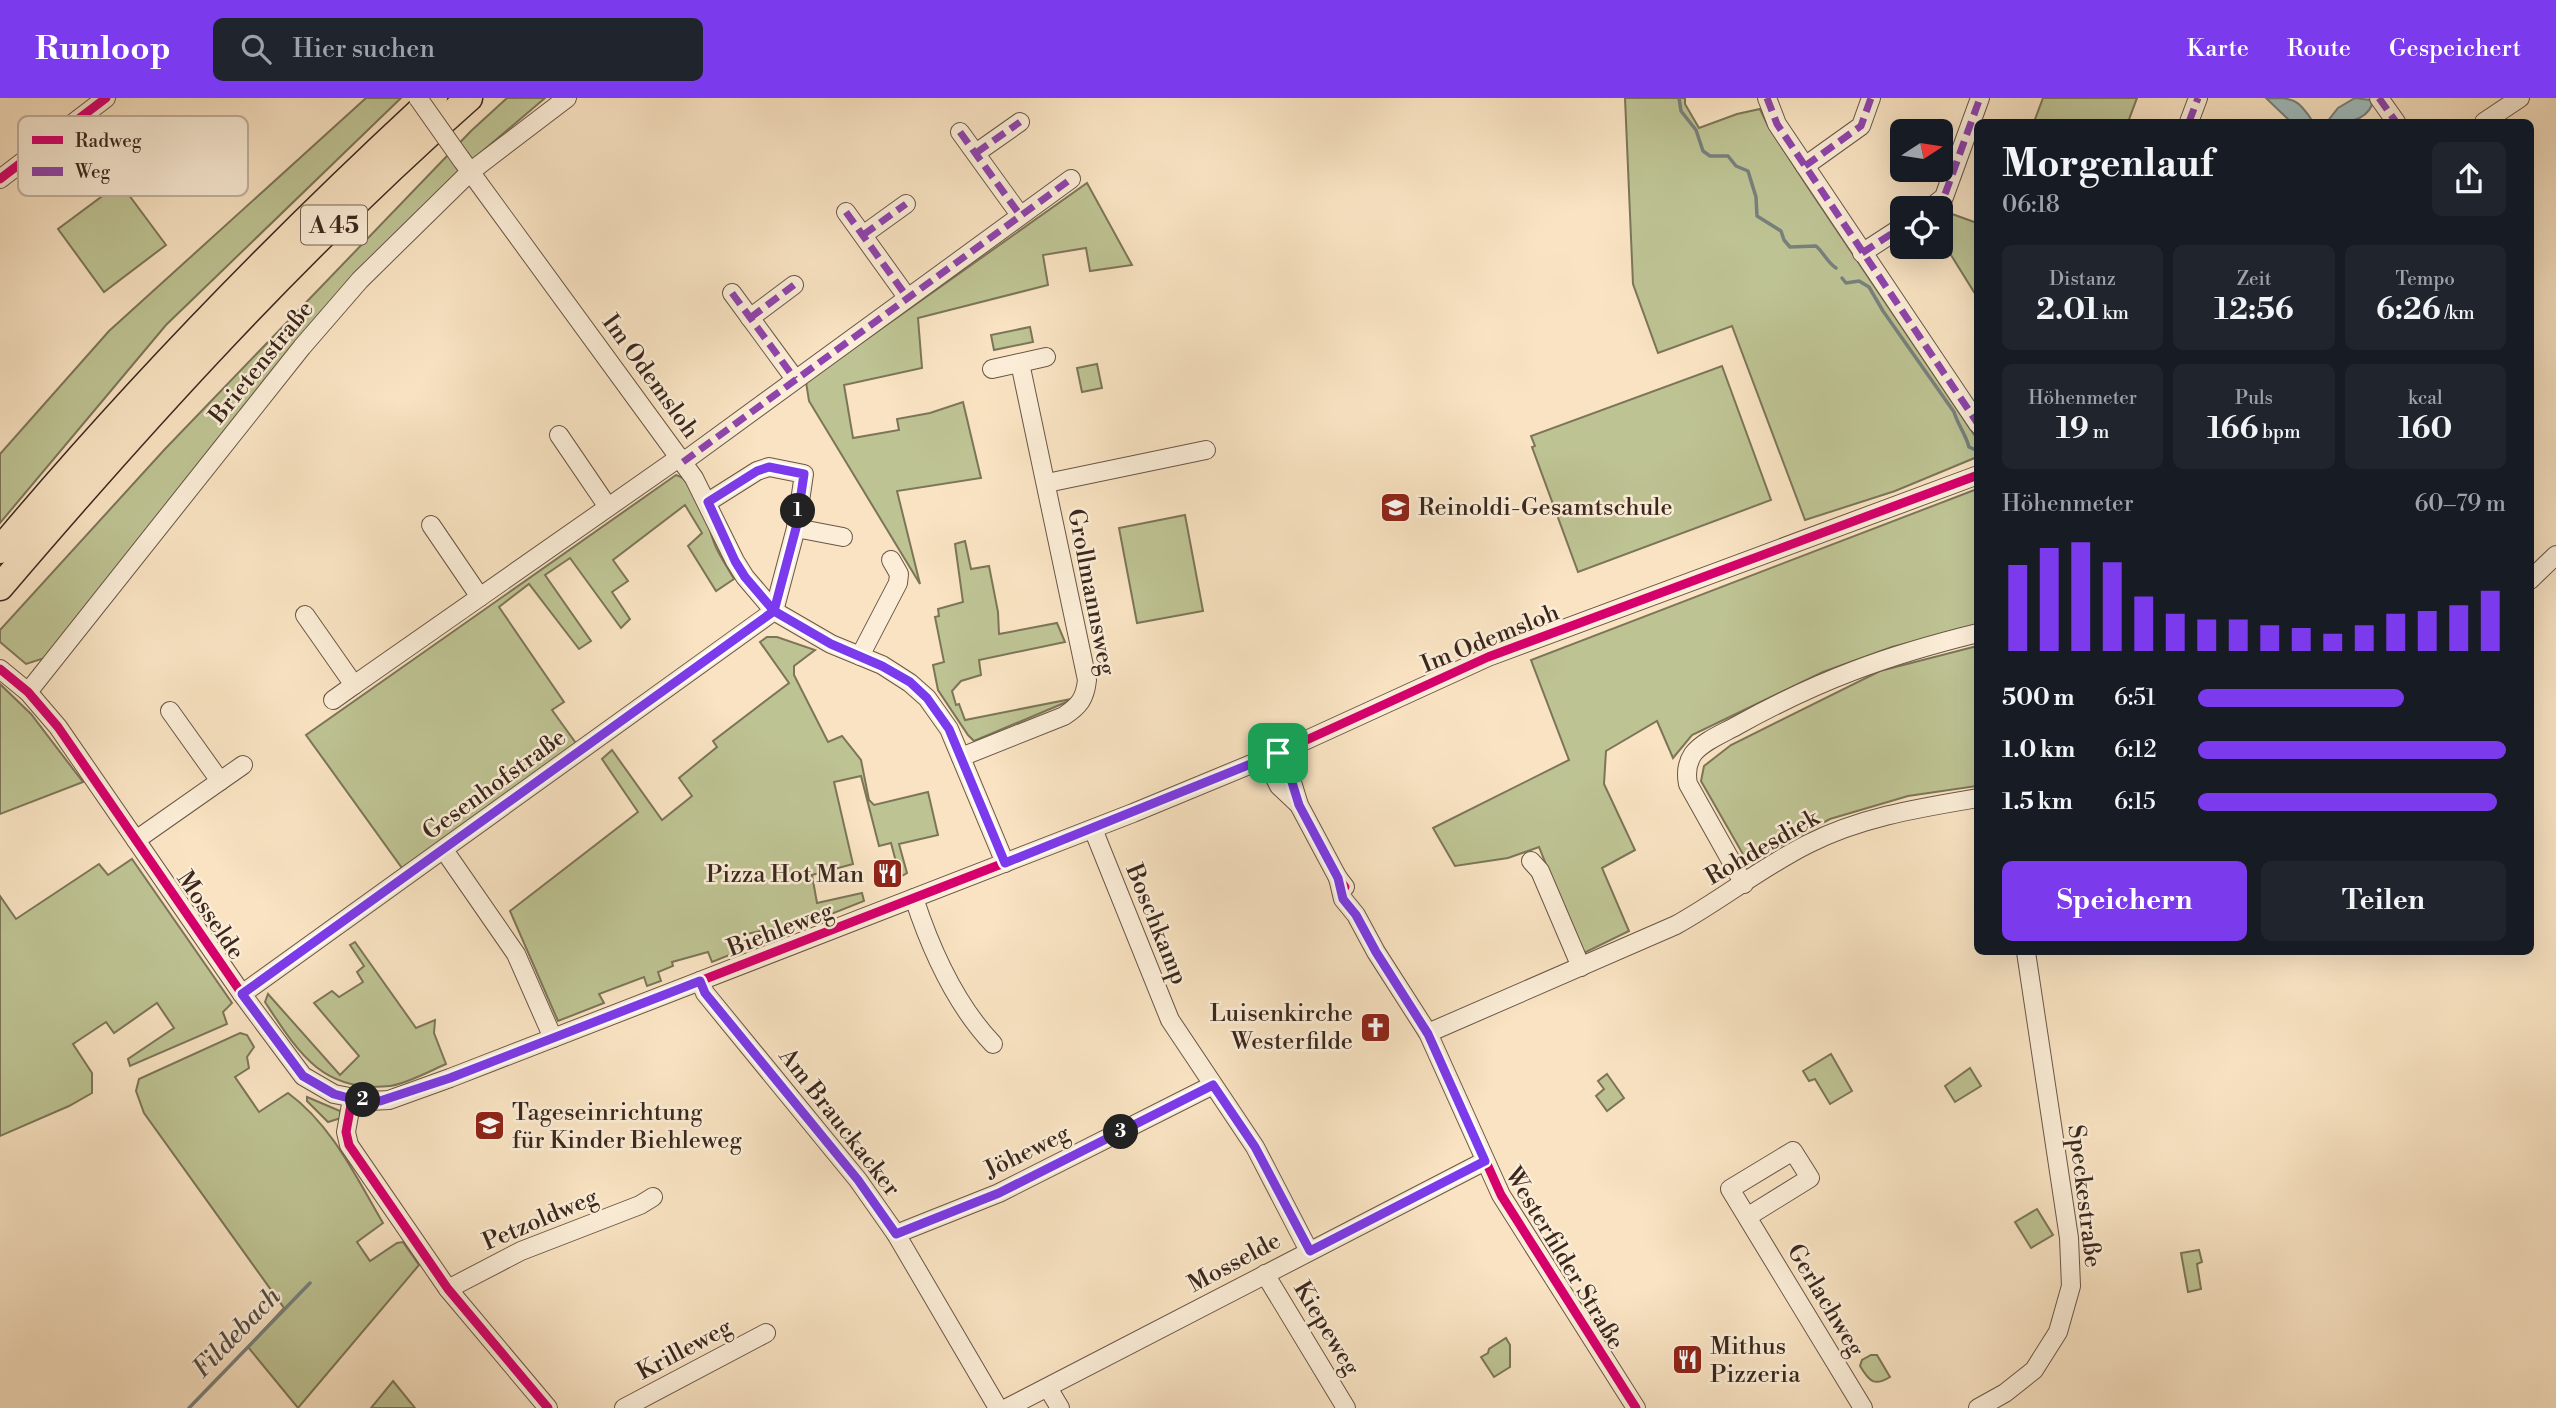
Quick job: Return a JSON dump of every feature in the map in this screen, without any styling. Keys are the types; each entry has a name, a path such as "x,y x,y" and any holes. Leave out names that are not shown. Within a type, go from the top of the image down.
{"highway":[{"name":"A 45","path":"0,551 122,411 200,327 297,227 434,98"},
{"name":"A 45","path":"0,587 203,356 319,238 468,98"}],"street":[{"path":"82,116 106,98"},
{"name":"Im Odemsloh","path":"418,98 681,459 708,502 745,577 774,611 810,633 882,666 910,682 927,698 949,729 1005,863"},
{"name":"Brietenstraße","path":"28,692 302,348 360,280 465,165 567,98"},
{"path":"1767,98 1771,113 1805,166 1974,418"},
{"path":"1805,166 1861,126 1871,98"},
{"path":"1944,196 1980,98"},
{"path":"2194,119 2198,98"},
{"path":"2379,98 2394,119"},
{"path":"2488,119 2520,98"},
{"path":"976,153 1020,122"},
{"path":"960,132 1020,215"},
{"path":"0,179 18,165"},
{"path":"333,700 795,379 1071,180"},
{"path":"863,235 906,204"},
{"path":"846,212 907,297"},
{"path":"1862,253 1890,235"},
{"path":"750,318 794,285"},
{"path":"732,293 795,379"},
{"path":"992,369 1046,357"},
{"name":"Grollmannsweg","path":"961,757 1063,716 1078,706 1085,695 1087,680 1020,363"},
{"path":"559,435 608,507"},
{"name":"Grollmannsweg","path":"1046,483 1206,450"},
{"path":"708,502 757,471 769,467 804,474 796,528 774,611"},
{"name":"Im Odemsloh","path":"1024,856 1271,756 1488,657 1974,476"},
{"path":"431,526 480,597"},
{"path":"796,528 843,537"},
{"path":"2534,573 2556,555"},
{"path":"860,656 898,583 899,573 891,560"},
{"name":"Gesenhofstraße","path":"242,994 774,611"},
{"path":"305,615 354,685"},
{"path":"1744,884 1688,784 1686,772 1694,752 1780,702 1828,679 1892,656 1974,634"},
{"name":"Mosselde","path":"0,669 28,692 58,727 242,994 303,1076 334,1094 352,1099"},
{"path":"170,710 220,781"},
{"name":"Westerfilder Straße","path":"1271,756 1291,779 1299,805 1338,878 1352,895 1356,915 1428,1034 1502,1195 1636,1408"},
{"path":"136,839 243,765"},
{"name":"Rohdesdiek","path":"1428,1034 1675,925 1790,853 1837,831 1884,816 1974,799"},
{"name":"Boschkamp","path":"1093,829 1164,1007 1255,1147 1310,1251"},
{"path":"444,850 516,954 553,1038"},
{"name":"Biehleweg","path":"352,1099 389,1100 1024,856"},
{"path":"1531,861 1541,871 1581,967"},
{"path":"914,898 936,956 974,1023 993,1044"},
{"name":"Speckestraße","path":"1978,1408 2019,1383 2034,1370 2058,1332 2071,1286 2069,1238 2026,955"},
{"name":"Am Brauckacker","path":"700,981 705,993 858,1180 896,1234 998,1408"},
{"name":"Jöheweg","path":"896,1234 999,1193 1213,1085"},
{"path":"352,1099 346,1132 349,1145 448,1289 548,1408"},
{"name":"Mosselde","path":"1007,1408 1485,1161"},
{"name":"Petzoldweg","path":"448,1289 521,1251 640,1205 653,1197"},
{"name":"Gerlachweg","path":"1747,1217 1863,1408"},
{"name":"Kiepeweg","path":"1265,1274 1346,1408"},
{"name":"Krilleweg","path":"624,1408 766,1332"},
{"path":"1048,1388 1060,1408"}],"green space":[{"path":"366,98 401,98 166,325 0,523 0,454 109,331"},
{"path":"507,98 545,98 458,172 48,657 26,664 0,642 0,630 165,449 471,131"},
{"path":"1625,98 1685,98 1685,104 1699,128 1760,109 1809,189 1974,435 1974,458 1895,491 1805,520 1732,326 1658,353 1633,284"},
{"path":"2043,98 2137,98 2129,119 2035,119"},
{"path":"1087,183 1132,265 1090,271 1086,248 1043,255 1048,285 918,318 922,368 844,385 853,438 899,430 897,419 930,413 963,402 981,478 897,491 920,584 809,401 806,382"},
{"path":"102,196 130,196 166,245 104,292 58,229"},
{"path":"1953,214 1974,222 1974,292 1953,258"},
{"path":"1030,327 1033,342 994,350 991,335"},
{"path":"1097,364 1102,388 1082,392 1077,368"},
{"path":"1722,366 1771,500 1578,572 1532,447 1535,446 1531,436"},
{"path":"676,475 692,486 702,505 715,545 734,579 716,591 688,546 702,533 685,505 613,560 628,581 612,592 630,619 621,628 570,558 545,575 591,641 579,649 529,584 499,607 564,702 552,710 578,746 402,868 306,735"},
{"path":"1974,490 1974,627 1892,647 1823,672 1692,735 1673,758 1657,721 1606,751 1604,784 1635,850 1602,868 1629,931 1582,954 1539,847 1508,858 1455,866 1433,828 1569,760 1531,660"},
{"path":"1185,515 1203,611 1137,623 1119,528"},
{"path":"965,541 971,569 989,566 998,612 999,634 1057,623 1065,642 979,660 981,675 961,681 952,691 965,720 1076,698 974,741 938,690 933,665 944,662 935,617 939,616 938,609 963,602 955,544"},
{"path":"767,637 777,637 815,650 794,666 794,675 828,742 842,736 861,760 869,800 874,805 928,792 938,835 899,844 907,873 900,877 891,843 879,846 861,776 834,782 853,864 812,875 817,903 862,893 864,901 786,932 783,926 742,935 747,948 712,962 708,952 672,962 673,966 658,972 661,981 647,986 644,977 599,994 604,1003 558,1021 510,911 638,812 602,759 612,750 662,820 692,796 679,778 717,747 713,741 789,683 760,642"},
{"path":"1974,647 1974,786 1908,796 1830,819 1748,863 1701,781 1704,766 1731,745 1880,671"},
{"path":"0,684 31,714 83,782 0,814"},
{"path":"132,859 232,1003 223,1012 227,1024 130,1066 128,1059 174,1028 157,1003 114,1033 106,1022 73,1044 92,1073 92,1093 0,1136 0,896 16,919 99,864 108,875"},
{"path":"355,942 416,1028 435,1020 434,1033 446,1064 396,1085 366,1086 346,1083 329,1076 314,1065 289,1037 265,1002 268,994 340,1075 359,1056 314,1003 332,991 339,997 363,982 357,972 364,966 350,945"},
{"path":"240,1033 247,1035 254,1047 247,1057 249,1068 235,1077 259,1112 288,1093 304,1106 342,1153 383,1223 357,1242 370,1261 397,1243 403,1242 419,1265 298,1408 248,1347 284,1308 144,1113 136,1091 139,1079"},
{"path":"1831,1054 1852,1091 1830,1104 1815,1079 1809,1081 1803,1071"},
{"path":"1970,1068 1981,1086 1955,1102 1945,1086"},
{"path":"1607,1074 1624,1098 1607,1111 1596,1096 1604,1089 1598,1081"},
{"path":"307,1097 340,1111 341,1118 328,1122 307,1101"},
{"path":"2037,1209 2053,1235 2031,1248 2015,1222"},
{"path":"2199,1250 2202,1262 2197,1264 2201,1289 2188,1292 2181,1253"},
{"path":"1506,1338 1510,1345 1510,1367 1494,1377 1481,1357"},
{"path":"1877,1355 1890,1377 1876,1382 1866,1375 1860,1366 1862,1360"},
{"path":"393,1381 415,1408 371,1408"}],"water":[{"path":"2266,98 2294,101 2311,119 2288,119"},
{"path":"2355,98 2370,100 2372,105 2364,115 2356,119 2329,119 2338,108"}],"waterway":[{"path":"1679,98 1681,111 1696,130 1703,151 1710,156 1728,156 1736,166 1748,171 1756,197 1757,216 1781,231 1790,247 1816,246 1836,268"},
{"path":"1842,278 1846,283 1859,281 1869,287 1954,412 1969,447 1974,449"},
{"name":"Fildebach","path":"189,1408 310,1283"}],"marked path":[{"path":"1767,98 1777,124 1974,418"},
{"path":"1805,166 1861,126 1871,98"},
{"path":"1944,196 1980,98"},
{"path":"2190,119 2198,98"},
{"path":"2379,98 2394,119"},
{"path":"976,153 1020,122"},
{"path":"960,132 1020,215"},
{"path":"683,462 1071,179"},
{"path":"863,235 906,204"},
{"path":"846,212 907,297"},
{"path":"1862,253 1890,235"},
{"path":"750,318 794,285"},
{"path":"732,293 795,379"}],"cycle path":[{"path":"82,116 106,98"},
{"path":"0,179 18,165"},
{"path":"0,669 28,692 58,727 242,994 303,1076 334,1094 370,1101 389,1100 1133,813 1278,753 1488,657 1974,476"},
{"path":"1278,753 1291,779 1299,805 1345,887"},
{"path":"1338,878 1343,899 1356,915 1376,952 1428,1033 1501,1195 1636,1408"},
{"path":"352,1099 346,1132 349,1145 448,1289 548,1408"}],"place":[{"name":"Reinoldi-Gesamtschule","path":"1395,507"},
{"name":"Pizza Hot Man","path":"887,874"},
{"name":"Luisenkirche Westerfilde","path":"1376,1027"},
{"name":"Tageseinrichtung für Kinder Biehleweg","path":"489,1126"},
{"name":"Mithus Pizzeria","path":"1687,1360"}],"route":[{"path":"1278,753 1005,863 949,729 927,698 910,682 882,666 831,644 774,611 735,561 708,502 757,471 769,467 804,474 796,528 774,611 242,994 289,1060 309,1081 334,1094 352,1099 380,1101 450,1078 700,981 705,993 858,1180 896,1234 999,1193 1213,1085 1255,1147 1310,1251 1485,1161 1422,1022 1376,952 1356,915 1343,899 1338,878 1299,805 1291,779 1278,753"}]}
